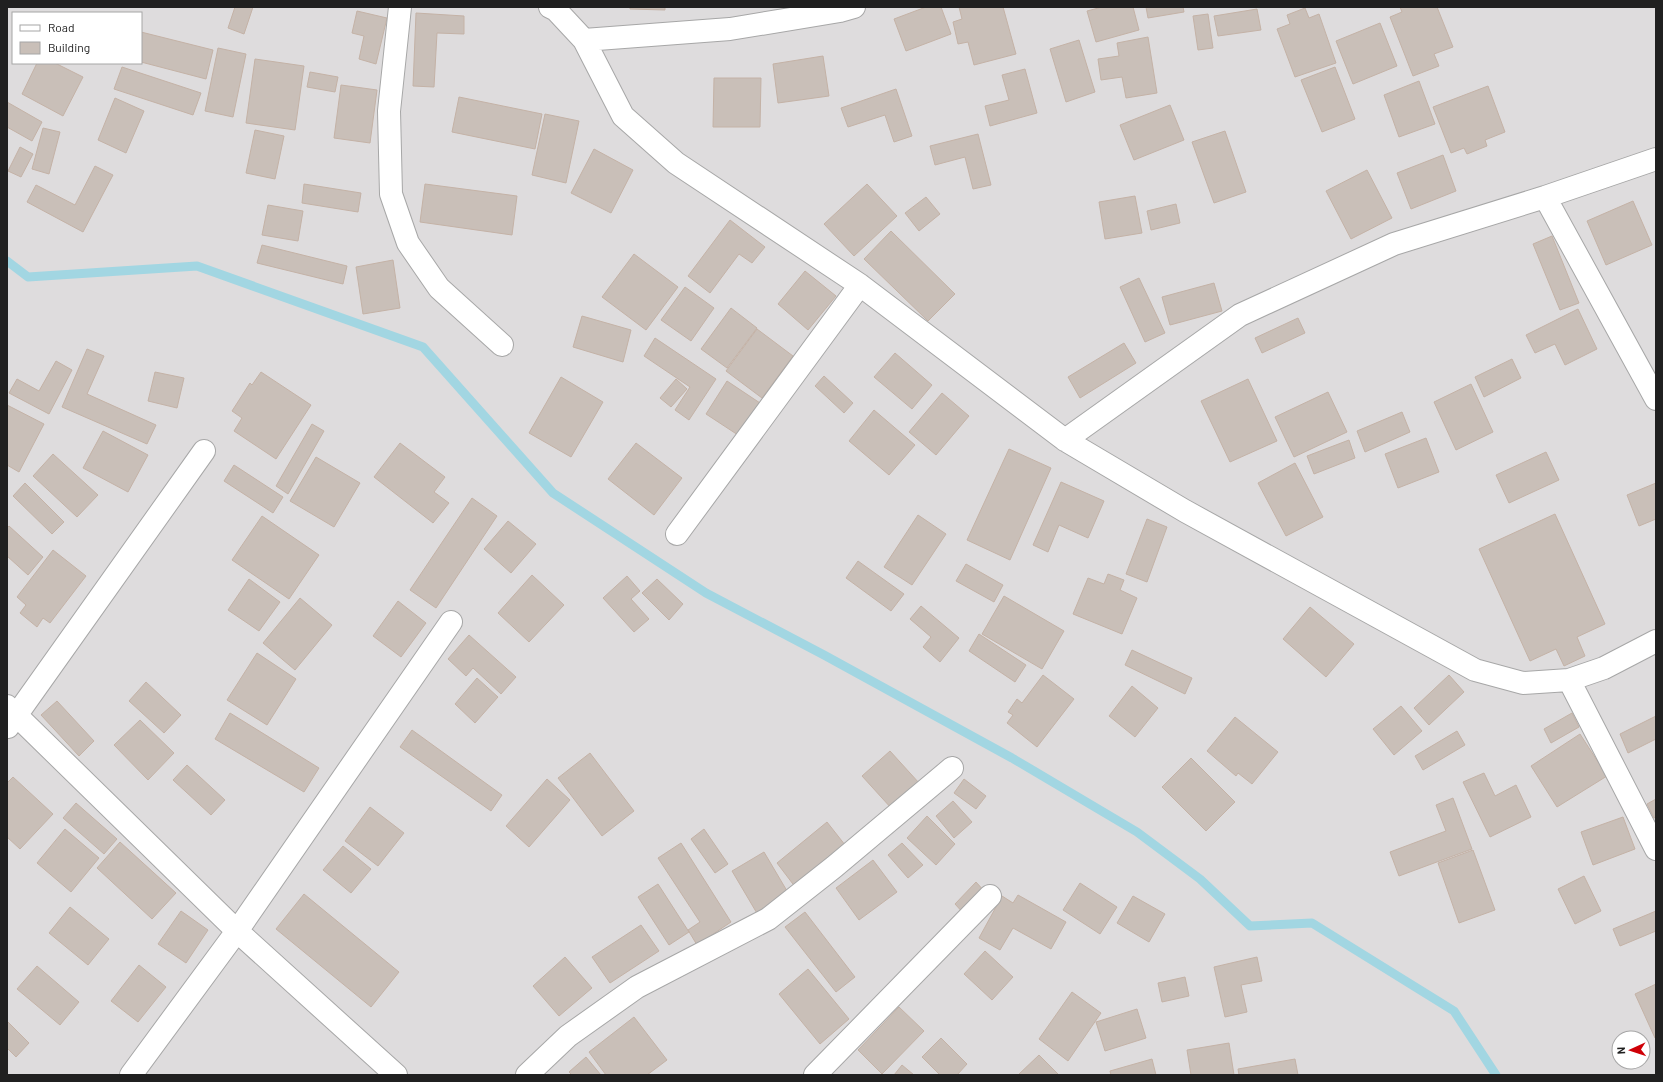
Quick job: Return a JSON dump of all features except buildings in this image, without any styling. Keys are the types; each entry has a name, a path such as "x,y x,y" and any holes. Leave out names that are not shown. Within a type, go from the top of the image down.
{"street":[{"path":"400,7 390,111 391,194 408,243 440,288 502,345"},
{"path":"554,8 584,40 623,116 676,163 860,285 1065,440 1185,511 1475,670 1523,683 1570,680 1604,668 1656,641"},
{"path":"584,40 730,29 845,8"},
{"path":"1065,440 1240,315 1394,244 1545,197 1656,159"},
{"path":"1545,197 1656,399"},
{"path":"677,534 860,285"},
{"path":"204,451 10,716 237,931 396,1075"},
{"path":"131,1075 237,931 451,622"},
{"path":"1570,680 1656,849"},
{"path":"527,1075 568,1036 637,987 768,919 834,867 952,768"},
{"path":"815,1075 990,896"}],"shaded area":[{"path":"7,7 1656,7 1656,1075 7,1075"}],"waterway":[{"path":"7,261 28,277 197,266 423,347 553,493 706,593 824,655 1012,758 1137,832 1200,879 1250,926 1312,923 1454,1011 1496,1075"}]}
